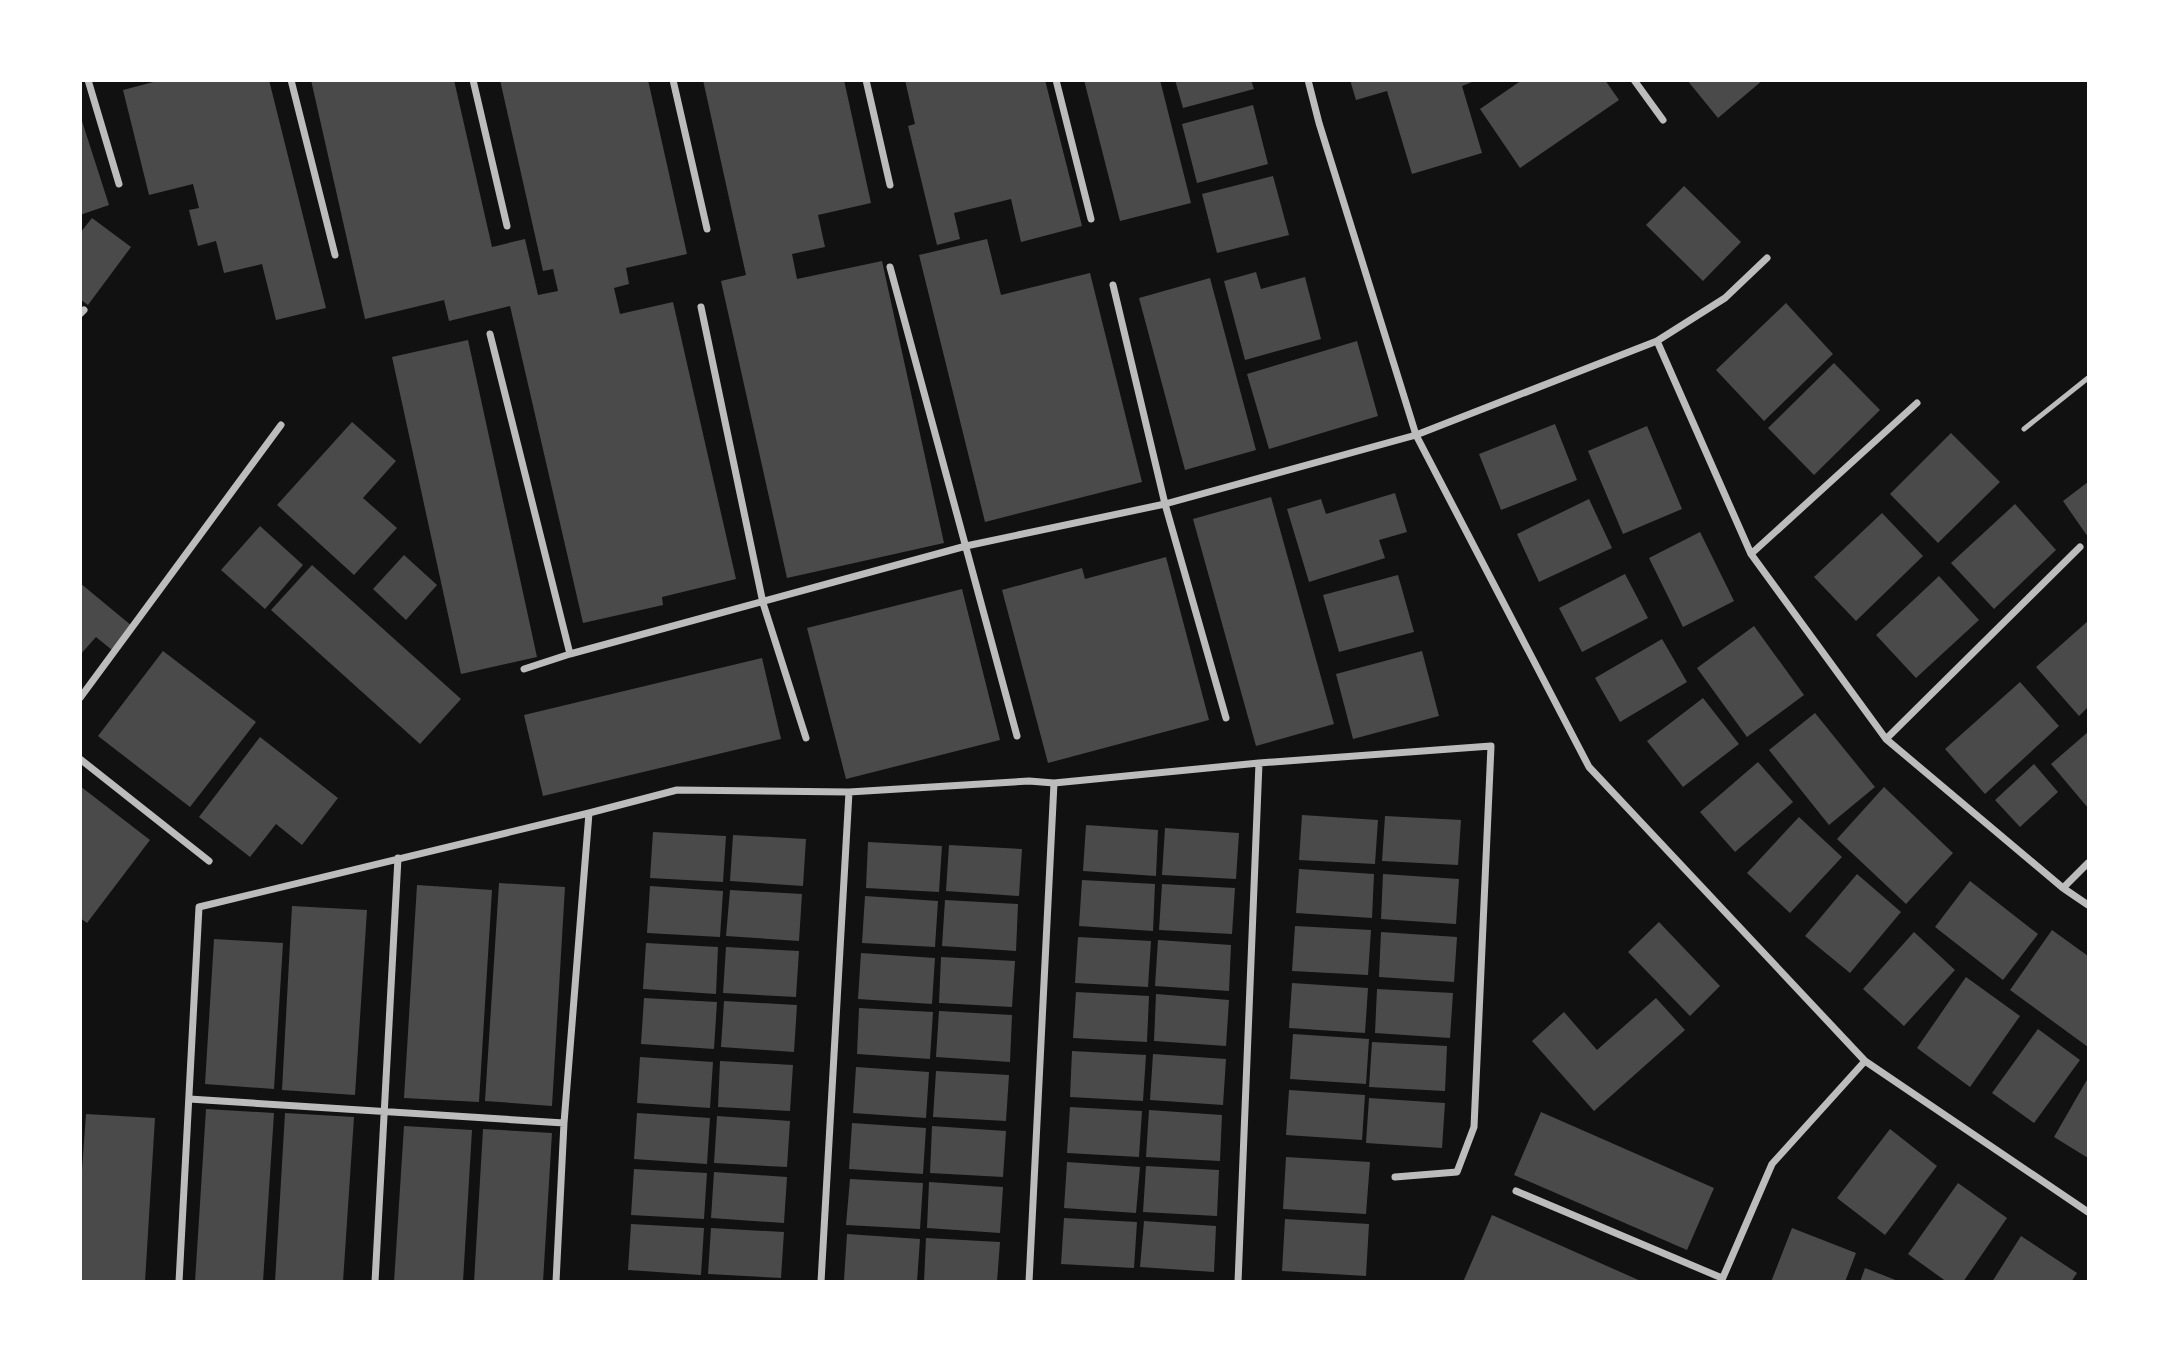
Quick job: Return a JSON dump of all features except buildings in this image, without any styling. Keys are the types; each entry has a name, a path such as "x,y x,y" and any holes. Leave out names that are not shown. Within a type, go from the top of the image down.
{"street":[{"path":"88,80 119,184"},
{"path":"291,80 335,255"},
{"path":"473,80 506,226"},
{"path":"673,80 707,229"},
{"path":"866,80 890,185"},
{"path":"1056,80 1091,219"},
{"path":"1308,80 1416,435 1589,767 1865,1061 2088,1212"},
{"path":"1634,80 1663,120"},
{"path":"524,669 570,654 966,546 1165,504 1416,435 1657,341 1726,298 1767,258"},
{"path":"890,267 1017,736"},
{"path":"1113,285 1165,504 1226,718"},
{"path":"701,307 762,603 806,738"},
{"path":"490,334 570,654"},
{"path":"1657,341 1751,554 1886,739 2063,888 2088,905"},
{"path":"1751,554 1917,403"},
{"path":"80,698 281,425"},
{"path":"1886,739 2080,547"},
{"path":"179,1282 199,907 677,790 849,792 1029,781 1054,783 1259,763 1491,746 1474,1127 1457,1172 1395,1177"},
{"path":"80,759 209,861"},
{"path":"1238,1282 1259,763"},
{"path":"1029,1282 1054,783"},
{"path":"821,1282 849,792"},
{"path":"556,1282 564,1123 589,813"},
{"path":"375,1282 398,858"},
{"path":"2063,888 2088,863"},
{"path":"1516,1191 1722,1280 1772,1164 1865,1061"},
{"path":"189,1099 564,1123"}],"lane":[{"path":"2024,429 2088,378"}]}
